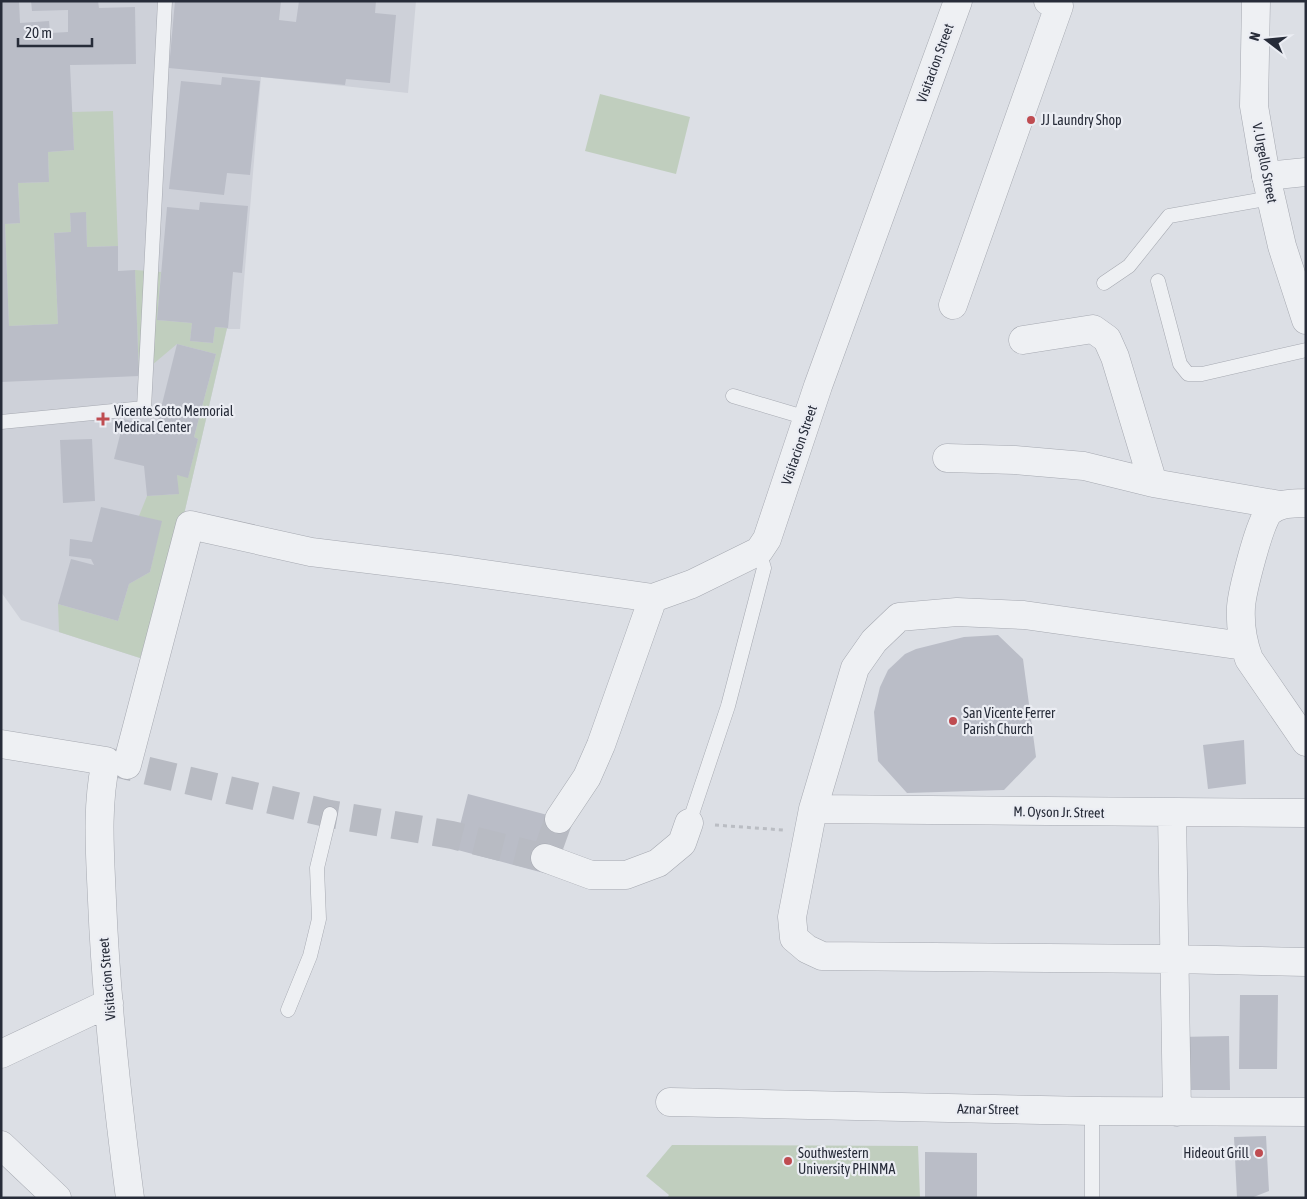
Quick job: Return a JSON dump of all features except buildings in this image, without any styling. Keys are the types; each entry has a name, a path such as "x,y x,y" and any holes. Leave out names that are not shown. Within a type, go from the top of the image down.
{"street":[{"name":"Visitacion Street","path":"759,551 767,539 807,418 958,1"},
{"path":"953,305 1059,6 1048,1"},
{"name":"V. Urgello Street","path":"1256,1 1254,106 1268,187 1282,246 1306,320"},
{"path":"1268,187 1306,172"},
{"path":"1023,340 1093,329 1107,339 1115,357 1153,483"},
{"path":"947,458 1015,460 1084,466 1153,483 1293,504"},
{"path":"1293,504 1268,513 1255,547 1241,606 1244,646 1249,659 1306,742"},
{"name":"Visitacion Street","path":"130,1198 103,941 98,824 99,790 116,763 190,525 311,552 653,598"},
{"path":"559,819 587,777 601,745 653,598 692,584 759,551"},
{"path":"1244,646 1024,615 957,612 899,617 874,641 855,668 811,820 792,917 794,938 807,950 822,956 1306,962"},
{"path":"1,744 116,763"},
{"path":"1172,813 1177,1112"},
{"name":"M. Oyson Jr. Street","path":"811,820 1172,813 1306,813"},
{"path":"545,858 591,875 626,875 658,863 682,843 689,823"},
{"path":"1,1054 109,1003"},
{"name":"Aznar Street","path":"670,1102 1092,1111 1306,1112"},
{"path":"1,1145 57,1198"}],"lane":[{"path":"1,422 144,408 165,1"},
{"path":"1104,283 1129,266 1169,216 1268,187"},
{"path":"1158,280 1180,364 1188,374 1202,374 1306,350"},
{"path":"733,396 807,418"},
{"path":"689,823 728,706 758,595 764,568 759,551"},
{"path":"288,1010 310,956 319,919 317,868 330,814"},
{"path":"1092,1111 1092,1198"}],"path":[{"path":"689,823 811,820"}],"shaded area":[{"name":"Vicente Sotto Memorial Medical Center","path":"1,1 416,1 408,93 261,77 240,329 227,329 185,510 140,658 21,620 1,592"}],"green space":[{"path":"600,94 690,117 676,174 585,151"},
{"path":"113,111 118,246 87,247 86,213 70,213 71,232 54,233 58,324 9,326 5,224 20,223 18,183 49,182 48,152 74,150 72,112"},
{"path":"135,270 161,272 157,320 192,323 190,341 213,343 215,327 227,328 185,510 140,658 59,632 58,604 118,621 129,584 150,572 161,522 139,516 147,496 178,494 177,475 188,477 198,439 194,437 216,354 177,344 139,376"},
{"name":"Southwestern University PHINMA","path":"672,1145 918,1146 920,1198 667,1198 669,1195 646,1176"}],"tunnel":[{"path":"106,761 330,814 452,835 545,858 559,819"}],"place":[{"name":"JJ Laundry Shop","path":"1031,120"},
{"name":"Vicente Sotto Memorial Medical Center","path":"103,419"},
{"name":"San Vicente Ferrer Parish Church","path":"953,721"},
{"name":"Hideout Grill","path":"1259,1153"},
{"name":"Southwestern University PHINMA","path":"788,1161"}]}
